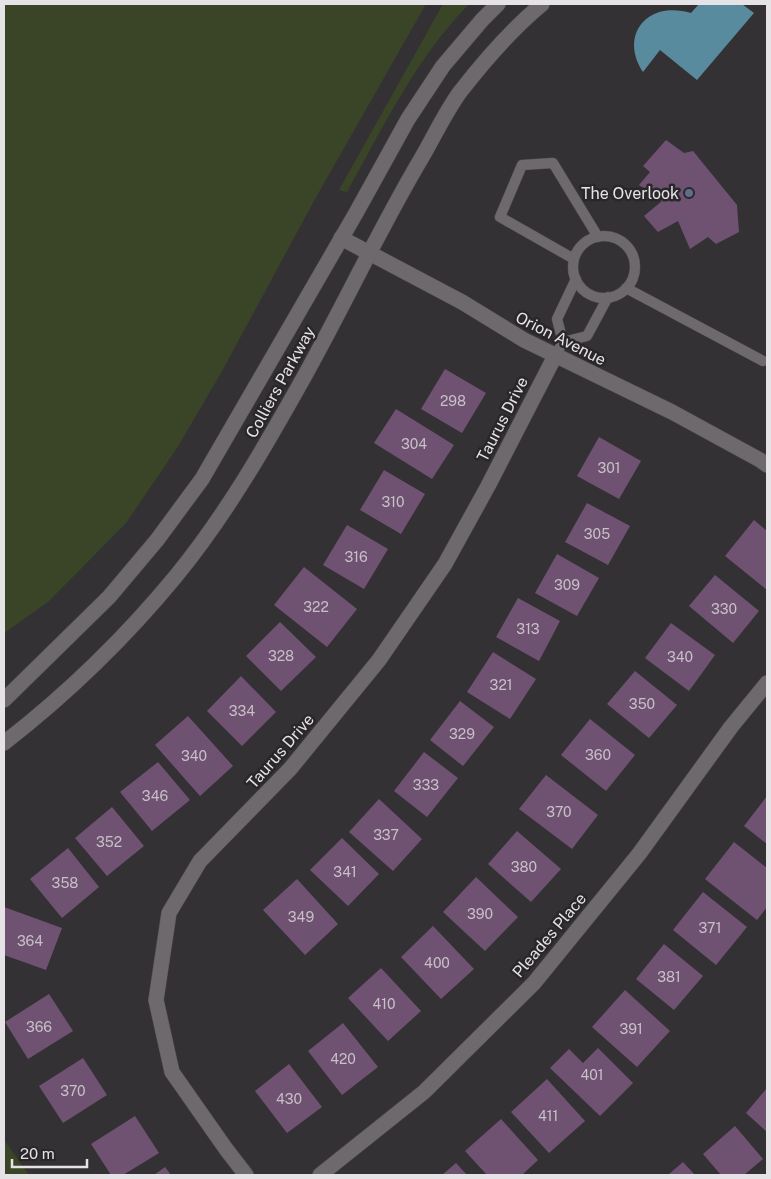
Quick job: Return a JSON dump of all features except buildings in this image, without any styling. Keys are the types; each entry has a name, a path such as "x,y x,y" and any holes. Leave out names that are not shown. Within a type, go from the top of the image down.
{"street":[{"name":"Colliers Parkway","path":"4,700 109,597 157,540 202,479 408,119 438,74 482,20 498,4"},
{"name":"Colliers Parkway","path":"4,743 81,679 129,630 177,575 221,515 264,447 304,377 368,252 459,94 497,48 542,4"},
{"name":"Orion Avenue","path":"341,238 462,302 524,340 672,412 760,460 767,466"},
{"name":"Taurus Drive","path":"246,1175 172,1072 156,1000 169,913 200,862 290,769 379,660 445,564 488,486 555,356"},
{"name":"Pleades Place","path":"320,1175 424,1092 534,983 640,854 730,727 767,683"}],"lane":[{"path":"574,259 500,217 522,165 553,162 598,237"},
{"path":"598,237 614,238 623,242 630,250 634,260 632,280 618,294 608,297 598,297 589,294 576,279 573,269 574,259 578,250 585,243 598,237"},
{"path":"563,342 556,320 576,279"},
{"path":"626,288 764,361"},
{"path":"555,356 563,342 587,336 608,297"}],"green space":[{"path":"4,4 426,4 315,199 221,373 177,448 126,523 48,602 4,633"},
{"path":"443,4 469,4 450,25 417,70 387,118 347,192 339,190"},
{"path":"4,1140 29,1175 4,1175"}],"water":[{"path":"699,4 742,4 754,13 697,80 660,50 643,72 636,58 634,45 636,34 642,24 650,16 662,12 675,10 691,13"}],"place":[{"name":"The Overlook","path":"689,193"}]}
